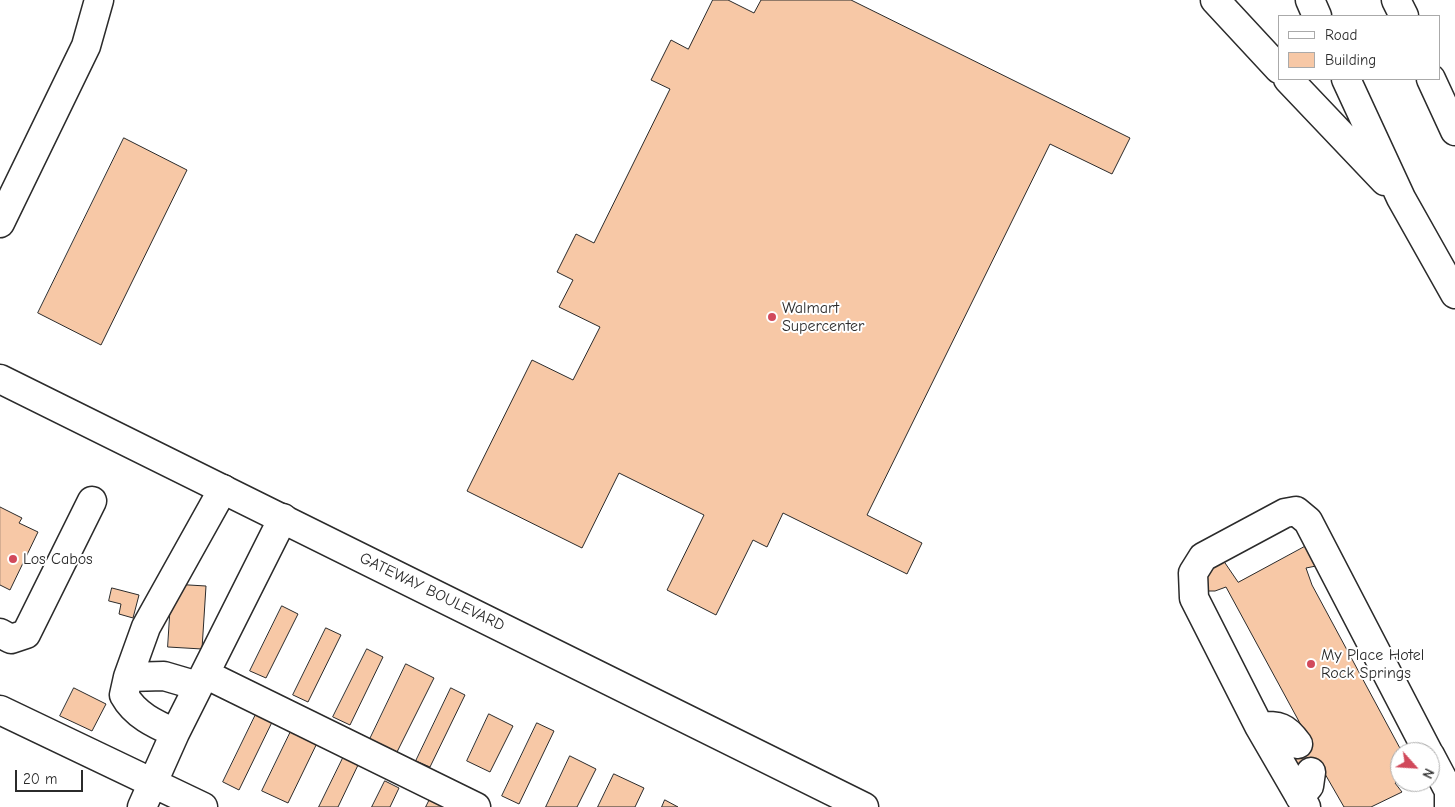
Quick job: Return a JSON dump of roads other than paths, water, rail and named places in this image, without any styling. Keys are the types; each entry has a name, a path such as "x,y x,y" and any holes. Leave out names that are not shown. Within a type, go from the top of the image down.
{"main road":[{"path":"0,223 86,46 99,0"},
{"path":"1215,0 1278,67"},
{"path":"1310,0 1317,15"},
{"path":"1396,0 1404,15"},
{"path":"1289,80 1401,198"},
{"path":"1346,80 1401,198 1455,294"},
{"path":"1432,80 1455,132"},
{"name":"GATEWAY BOULEVARD","path":"0,379 864,807"},
{"path":"175,733 137,712 124,695 128,677 146,627 223,489"},
{"path":"0,633 11,639 26,634 92,501"},
{"path":"1303,802 1259,726 1194,598 1193,573 1203,557 1285,513 1296,511 1308,521 1423,742"},
{"path":"142,807 175,733 283,518"},
{"path":"128,677 164,676 202,680 476,807"},
{"path":"0,710 203,807"},
{"path":"1259,726 1276,726 1288,730 1298,744"},
{"path":"1303,802 1309,786 1311,772"},
{"path":"1440,774 1449,791 1449,807"}],"place":[{"name":"Walmart Supercenter","path":"772,317"},
{"name":"Los Cabos","path":"13,559"},
{"name":"My Place Hotel Rock Springs","path":"1311,664"}]}
